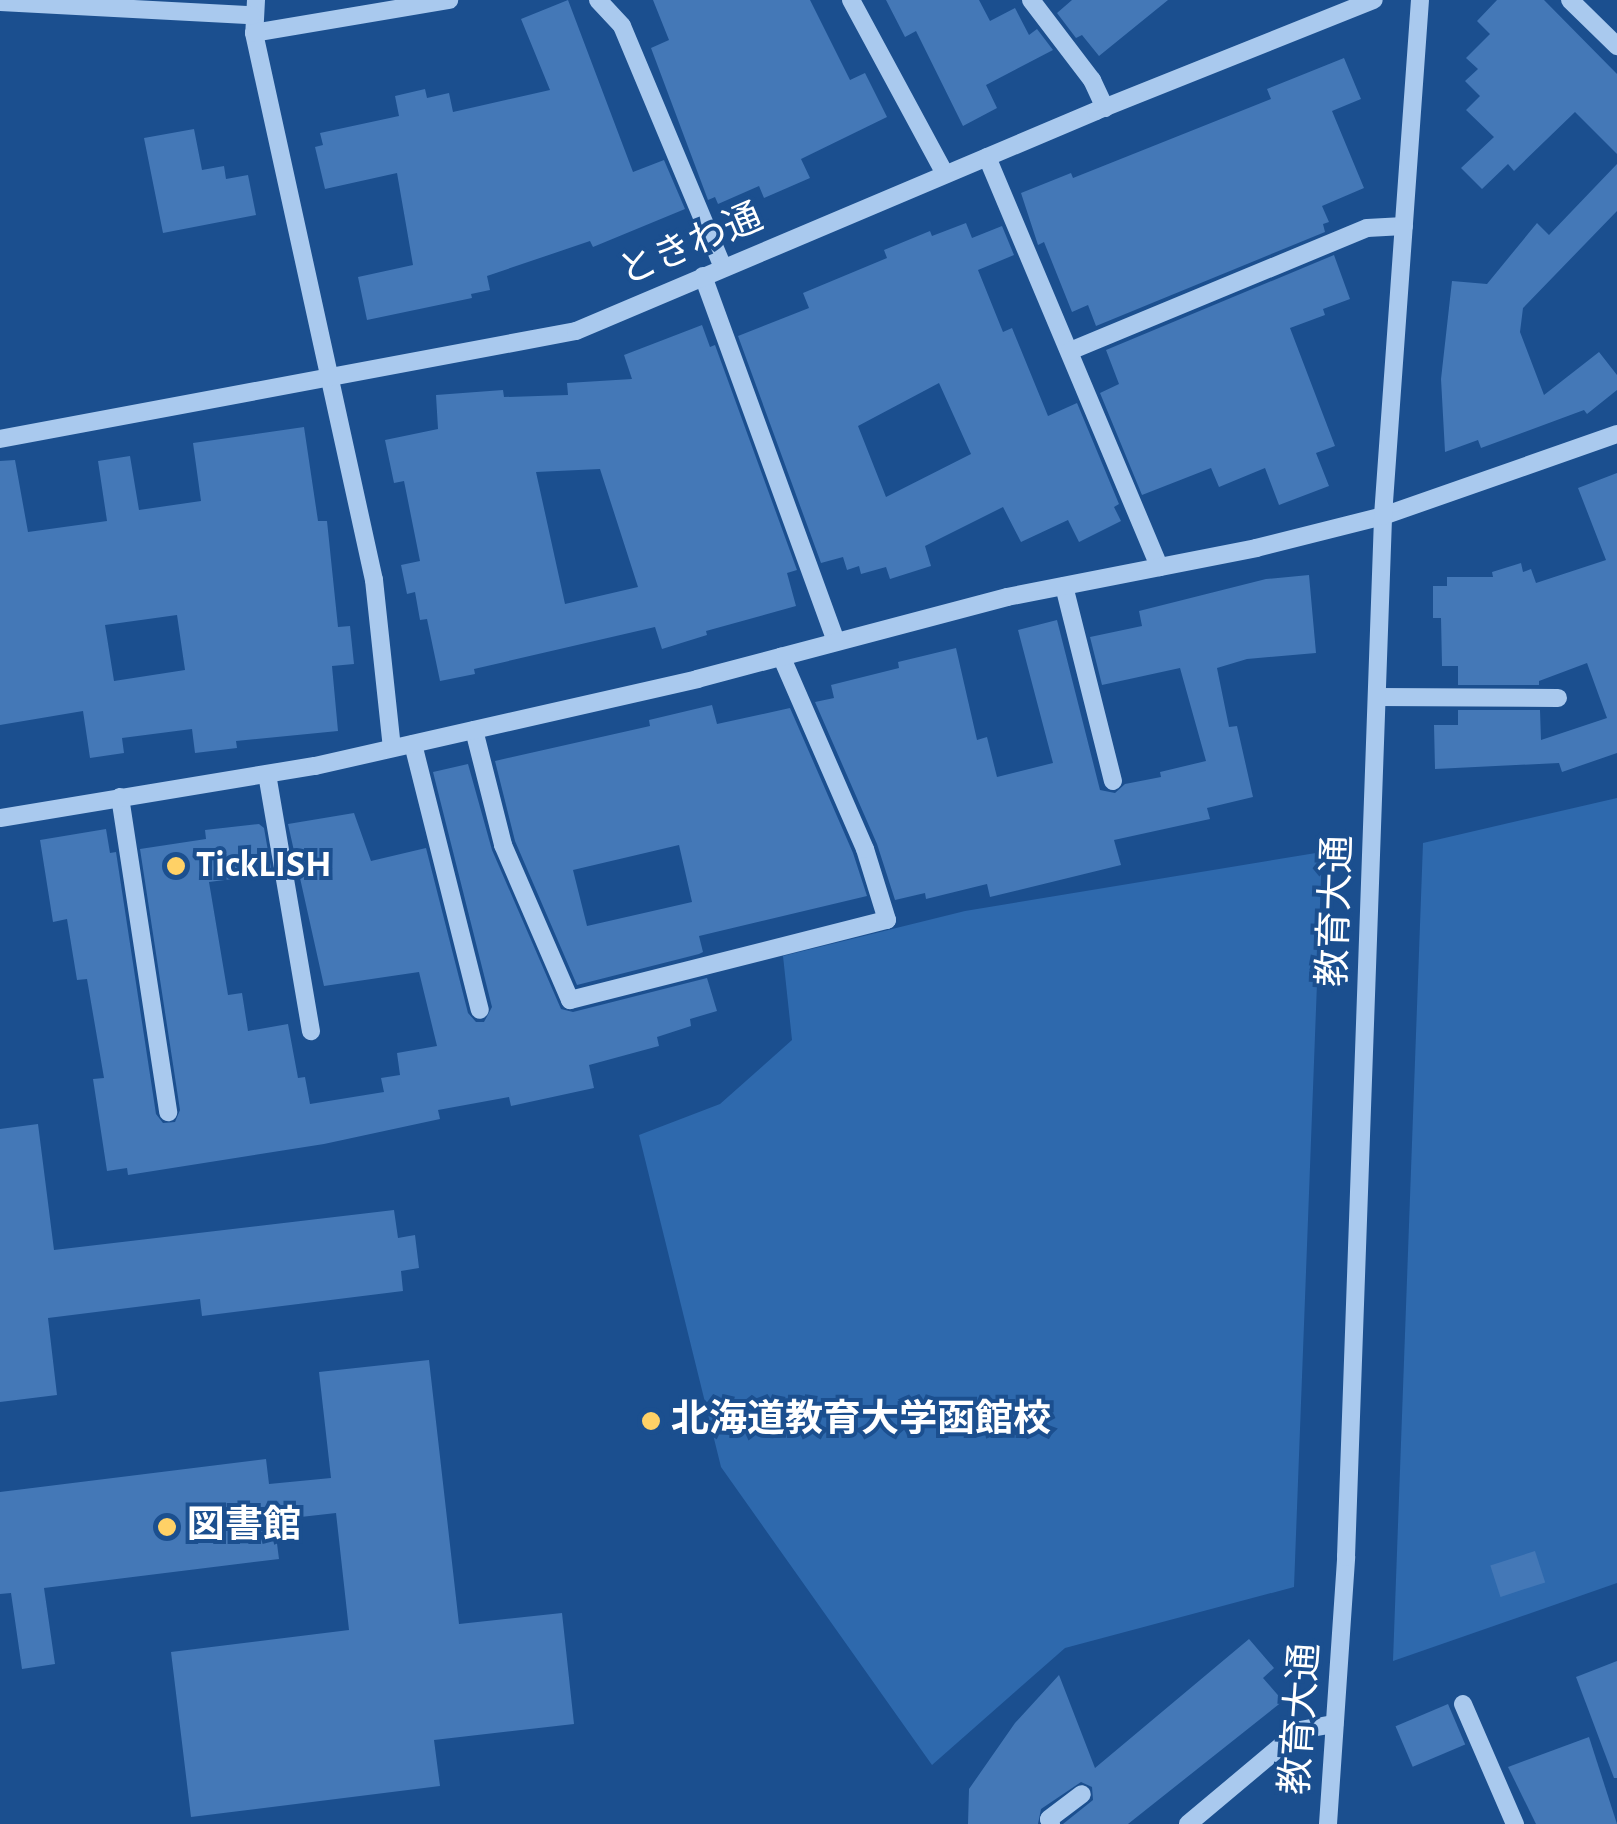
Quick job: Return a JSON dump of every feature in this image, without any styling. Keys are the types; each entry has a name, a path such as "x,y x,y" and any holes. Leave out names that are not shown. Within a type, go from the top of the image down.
{"street":[{"path":"0,2 254,16 449,0"},
{"path":"598,0 622,26 722,268"},
{"path":"851,0 945,174"},
{"path":"1031,0 1092,80 1105,108"},
{"name":"ときわ通","path":"0,439 576,331 945,174 1374,0"},
{"name":"教育大通","path":"1328,1824 1346,1557 1383,516 1420,0"},
{"path":"1570,0 1617,46"},
{"path":"254,16 374,580 392,748"},
{"path":"987,157 1159,567"},
{"path":"1070,351 1367,228 1404,226"},
{"path":"703,276 836,641"},
{"path":"0,818 266,774 413,744 1064,586 1383,516 1617,434"},
{"path":"1064,586 1113,781"},
{"path":"474,730 503,845 570,1000 886,920 865,849 781,656"},
{"path":"1377,697 1558,698"},
{"path":"413,744 480,1010"},
{"path":"266,774 312,1031"},
{"path":"120,797 168,1112"},
{"path":"1463,1704 1515,1824"},
{"path":"1188,1824 1300,1730 1334,1724"},
{"path":"1051,1824 1049,1818 1082,1794"}],"shaded area":[{"path":"1617,798 1617,1583 1393,1661 1423,843"},
{"path":"1322,852 1294,1587 1065,1648 932,1765 721,1467 639,1135 720,1104 792,1040 783,956 965,911"}],"building":[{"path":"568,0 633,172 664,160 685,209 593,247 590,241 487,276 490,290 471,294 472,298 367,320 358,277 413,265 397,173 325,189 315,147 323,145 320,133 399,116 395,96 425,89 427,98 449,93 453,112 550,90 521,19"},
{"path":"653,0 810,0 850,80 865,73 887,117 801,159 810,178 764,198 759,186 718,204 715,197 708,200 651,48 669,40"},
{"path":"886,0 979,0 990,21 1015,8 1029,35 1037,29 1053,50 986,85 997,108 963,126 916,31 905,37"},
{"path":"1072,0 1168,0 1099,56 1082,35 1076,38 1057,13"},
{"path":"1497,0 1544,0 1617,74 1617,154 1575,112 1514,171 1508,164 1482,189 1461,168 1494,137 1466,110 1480,96 1465,81 1478,69 1466,58 1490,34 1477,21"},
{"path":"1344,58 1361,99 1332,111 1364,188 1322,206 1329,222 1323,224 1325,232 1096,326 1088,305 1072,312 1044,242 1038,245 1021,193 1071,173 1073,178 1271,99 1267,89"},
{"path":"194,129 202,170 224,166 226,179 248,175 256,215 163,233 144,138"},
{"path":"1617,164 1617,211 1523,308 1520,332 1544,395 1599,352 1617,375 1617,390 1587,414 1584,410 1481,448 1478,440 1445,452 1441,379 1452,281 1487,284 1537,223 1549,235"},
{"path":"966,223 972,238 1002,226 1014,255 978,270 1003,332 1012,328 1048,416 1077,403 1119,504 1114,507 1121,521 1079,542 1068,520 1021,542 1003,507 925,546 931,566 890,579 886,567 861,574 859,566 847,570 843,557 821,563 738,336 809,308 803,293 887,258 884,250 930,231 932,236","holes":["939,383 971,454 886,497 858,426"]},
{"path":"1334,255 1350,299 1323,309 1325,315 1290,328 1335,446 1316,453 1329,486 1279,505 1265,468 1219,487 1211,468 1142,495 1100,393 1119,384 1106,350"},
{"path":"702,325 710,347 715,345 797,570 787,573 796,606 706,631 707,635 662,649 655,627 474,669 475,674 440,681 427,619 420,620 415,592 407,594 401,565 420,561 404,481 394,483 385,440 438,429 436,395 503,390 504,397 568,395 567,383 632,379 624,355","holes":["600,469 638,587 565,604 536,472"]},
{"path":"304,427 318,521 327,521 338,627 350,626 354,664 332,666 338,731 236,741 237,748 195,753 192,729 122,738 124,753 90,758 83,711 0,725 0,461 15,460 28,532 107,521 98,461 130,456 139,510 201,501 193,443","holes":["177,615 185,670 114,681 105,625"]},
{"path":"1617,473 1617,753 1562,772 1559,763 1435,769 1434,725 1458,725 1458,710 1540,710 1541,740 1607,718 1587,663 1539,681 1539,685 1458,685 1458,666 1442,666 1441,618 1433,618 1433,586 1447,586 1447,577 1493,577 1492,572 1521,563 1523,572 1531,569 1536,583 1606,560 1578,488"},
{"path":"1309,575 1316,653 1247,659 1217,668 1229,727 1237,726 1253,797 1207,808 1210,819 1114,840 1121,865 990,897 987,884 926,899 925,893 895,900 877,844 815,702 834,698 831,685 899,668 898,662 956,648 977,740 987,737 997,777 1053,763 1018,630 1057,620 1100,790 1115,793 1125,784 1161,777 1160,772 1206,761 1180,668 1102,685 1090,637 1142,626 1139,611 1266,579"},
{"path":"712,705 717,724 790,708 853,853 867,896 699,936 703,952 699,954 577,985 515,841 495,761 650,726 649,720","holes":["679,845 692,902 587,926 573,870"]},
{"path":"468,764 492,850 561,1009 573,1012 707,978 717,1011 690,1019 691,1026 657,1037 659,1046 589,1065 594,1088 511,1106 509,1097 438,1110 440,1119 324,1144 128,1175 127,1168 107,1171 93,1079 104,1078 87,979 77,980 67,919 53,922 40,840 106,829 110,853 116,852 156,1114 163,1123 175,1122 180,1110 140,849 206,839 205,830 259,824 264,828 272,874 209,882 228,995 242,993 248,1031 288,1024 298,1078 305,1077 310,1104 384,1092 381,1078 400,1075 397,1053 437,1046 419,972 324,986 288,824 354,813 371,861 426,848 468,1013 476,1022 484,1022 492,1007 433,772"},
{"path":"38,1124 54,1250 394,1210 398,1238 415,1235 419,1268 401,1271 403,1291 202,1316 200,1299 48,1318 57,1395 0,1402 0,1129"},
{"path":"429,1360 459,1624 562,1613 574,1724 434,1740 440,1786 191,1817 171,1652 349,1630 336,1513 274,1520 279,1559 44,1588 55,1664 22,1669 11,1593 0,1594 0,1492 266,1459 269,1484 331,1478 319,1372"},
{"path":"1535,1551 1545,1582 1500,1597 1490,1566"},
{"path":"1249,1639 1274,1668 1263,1678 1283,1701 1128,1824 1063,1824 1093,1800 1092,1787 1081,1782 1041,1809 1038,1824 968,1824 969,1789 1015,1723 1059,1675 1095,1768"},
{"path":"1617,1661 1617,1778 1614,1778 1576,1677"},
{"path":"1448,1704 1465,1745 1413,1767 1396,1726"},
{"path":"1589,1737 1617,1824 1536,1824 1508,1767"}],"place":[{"name":"TickLISH","path":"176,866"},
{"name":"北海道教育大学函館校","path":"651,1421"},
{"name":"図書館","path":"167,1527"}]}
